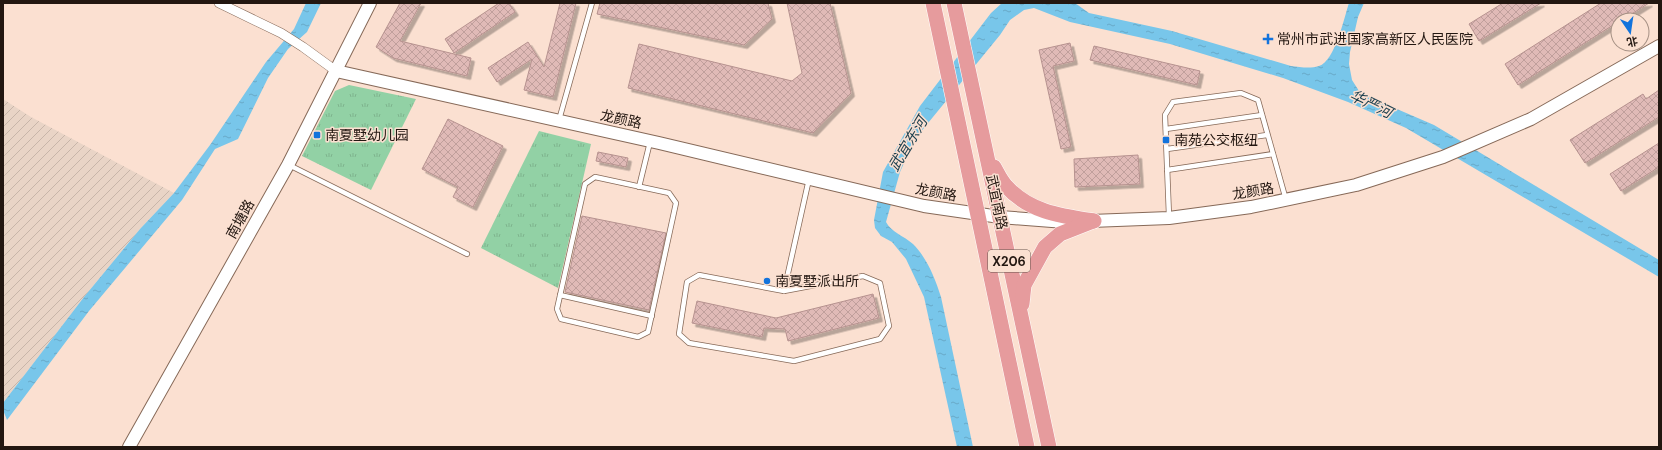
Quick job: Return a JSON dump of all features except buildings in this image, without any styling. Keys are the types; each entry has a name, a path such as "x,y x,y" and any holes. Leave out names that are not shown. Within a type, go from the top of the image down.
{"main road":[{"name":"武宜南路","path":"933,3 1027,447"},
{"name":"武宜南路","path":"954,3 1049,447"},
{"path":"987,155 1005,186 1024,202 1051,214 1094,221"},
{"path":"1021,317 1024,285 1045,247 1060,234 1094,221"}],"street":[{"path":"219,3 281,33 336,71"},
{"name":"南塘路","path":"129,447 288,165 370,3"},
{"name":"龙颜路","path":"336,71 559,120 924,206 1000,217 1065,222 1169,218 1287,201 1356,185 1443,157 1531,119 1659,46"}],"lane":[{"path":"559,120 592,3"},
{"path":"1169,218 1165,116 1173,102 1241,92 1258,100 1287,201"},
{"path":"1166,129 1262,115"},
{"path":"1167,149 1267,134"},
{"path":"639,187 650,141"},
{"path":"1167,170 1273,154"},
{"path":"288,165 467,254"},
{"path":"595,177 639,187 669,193 676,203 648,332 638,338 561,319 557,309 584,184 595,177"},
{"path":"784,291 809,179"},
{"path":"699,275 784,291 863,276 880,283 889,326 880,339 794,361 689,342 679,334 687,282 699,275"},
{"path":"560,295 652,316"}],"shaded area":[{"path":"3,99 31,117 174,193 140,229 84,297 3,403"}],"green space":[{"path":"349,85 416,99 371,190 302,156 335,91"},
{"path":"539,131 591,144 558,288 481,248"}],"water":[{"path":"306,3 321,3 307,32 288,49 268,78 238,139 215,149 182,200 89,311 7,420 3,410 3,403 84,297 140,229 174,193 210,145 266,62 294,29"},
{"path":"1002,3 1075,3 1089,13 1172,31 1291,66 1309,68 1319,66 1330,56 1338,38 1349,3 1364,3 1358,17 1350,52 1349,64 1352,80 1359,91 1434,125 1659,260 1659,277 1406,128 1348,102 1283,78 1170,44 1070,22 1034,8 1024,10 1010,20 1000,35 915,139 900,172 886,222 894,231 913,244 918,250 933,276 941,297 973,447 957,447 924,297 906,259 892,242 881,236 875,228 874,220 883,172 920,106 991,13"}],"place":[{"name":"常州市武进国家高新区人民医院","path":"1268,39"},
{"name":"南夏墅幼儿园","path":"317,135"},
{"name":"南苑公交枢纽","path":"1166,140"},
{"name":"南夏墅派出所","path":"767,281"}],"water label":[{"name":"华严河","path":"1371,104"},
{"name":"武宜东河","path":"908,144"}]}
